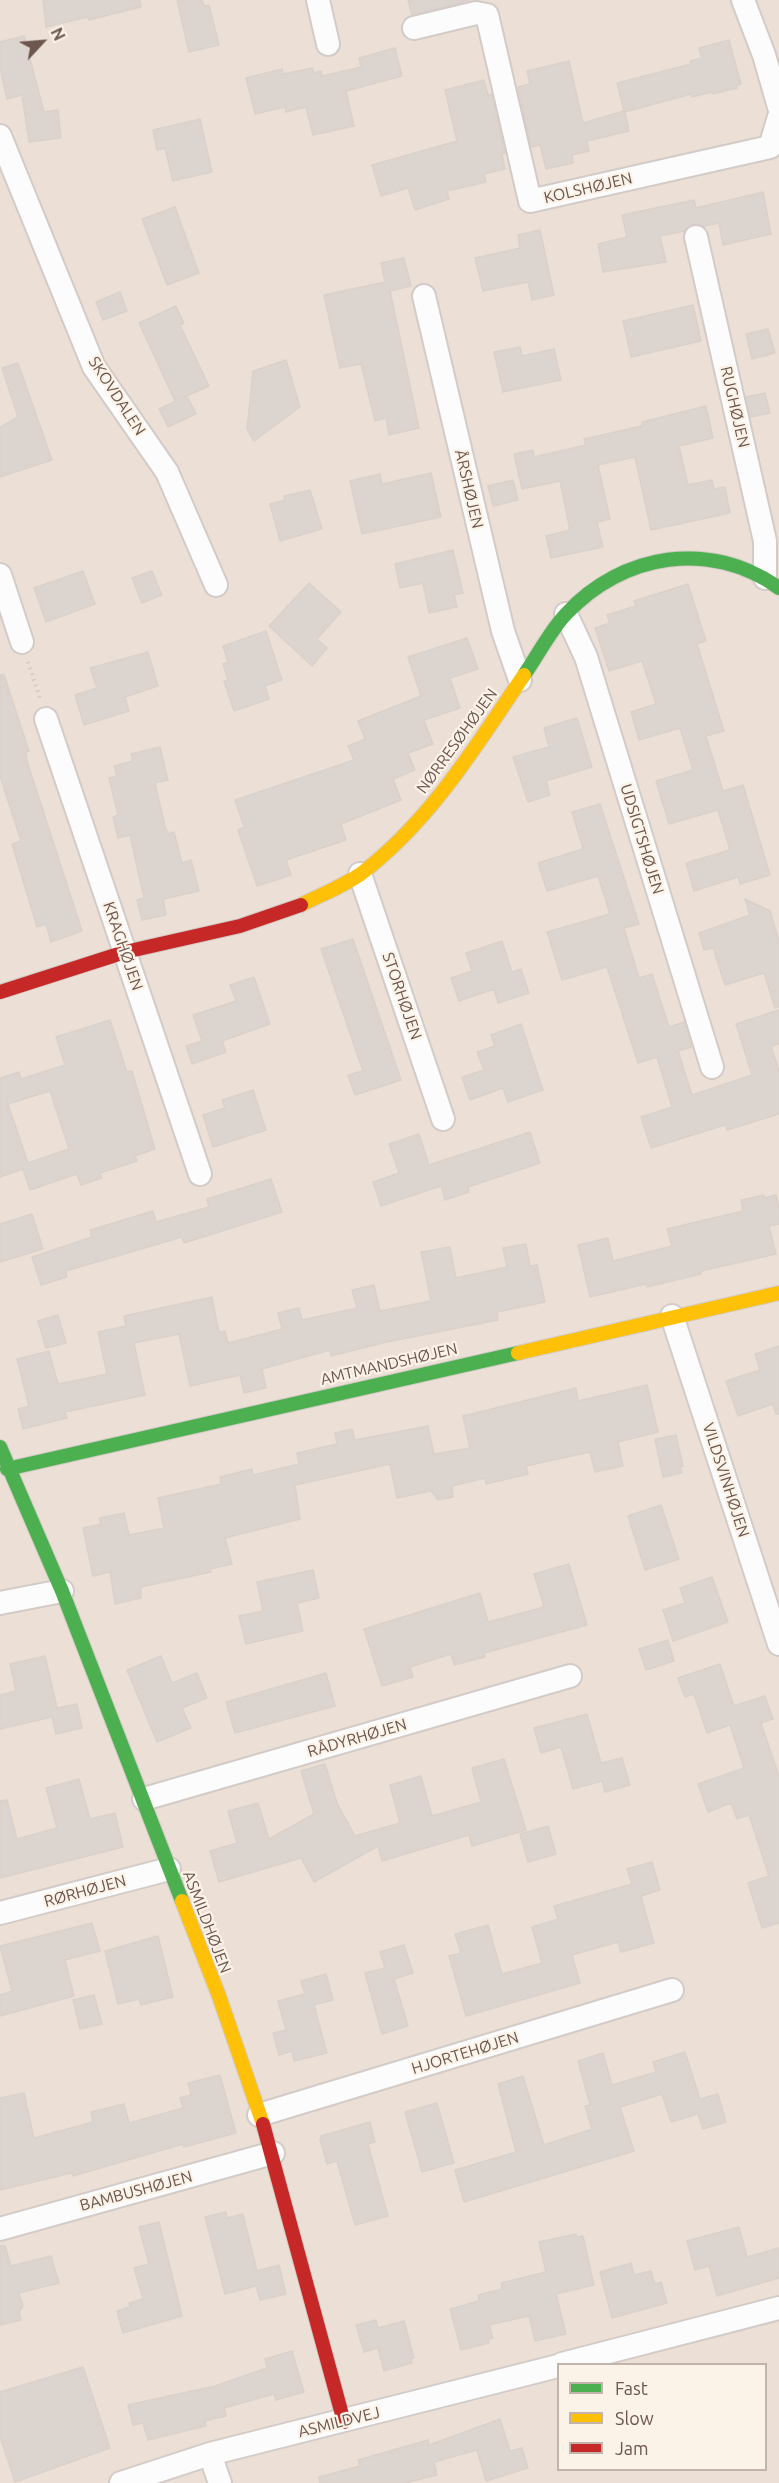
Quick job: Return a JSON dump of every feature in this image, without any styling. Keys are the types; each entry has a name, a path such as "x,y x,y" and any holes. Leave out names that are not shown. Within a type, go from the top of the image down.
{"street":[{"path":"318,0 328,44"},
{"path":"743,0 764,55 779,107"},
{"name":"KOLSHØJEN","path":"414,28 477,13 487,15 531,201 770,147 779,117"},
{"name":"SKOVDALEN","path":"0,136 94,367 167,472 216,585"},
{"name":"RUGHØJEN","path":"696,237 765,541 772,583"},
{"name":"ÅRSHØJEN","path":"424,296 503,631 520,680"},
{"name":"NØRRESØHØJEN","path":"0,992 125,952 250,923 299,906 360,873 402,838 443,792 566,614 603,583 646,562 706,557 772,583"},
{"path":"0,576 22,642"},
{"name":"UDSIGTSHØJEN","path":"566,614 586,657 712,1067"},
{"name":"KRAGHØJEN","path":"46,719 200,1174"},
{"name":"STORHØJEN","path":"360,873 443,1119"},
{"name":"AMTMANDSHØJEN","path":"7,1469 779,1293"},
{"name":"VILDSVINHØJEN","path":"672,1316 779,1644"},
{"name":"ASMILDHØJEN","path":"0,1447 7,1469 62,1590 219,1996 273,2153 344,2422"},
{"path":"0,1603 62,1590"},
{"name":"RÅDYRHØJEN","path":"144,1799 570,1676"},
{"name":"RØRHØJEN","path":"0,1913 169,1869"},
{"name":"HJORTEHØJEN","path":"259,2115 672,1990"},
{"name":"BAMBUSHØJEN","path":"0,2229 273,2153"},
{"name":"ASMILDVEJ","path":"568,2363 779,2308"},
{"name":"ASMILDVEJ","path":"121,2483 210,2454 344,2422 557,2366"},
{"path":"210,2454 220,2483"}],"path":[{"path":"22,642 46,719"}],"shaded area":[{"path":"0,0 779,0 779,2483 0,2483"}],"building":[{"path":"43,0 140,0 141,7 89,20 88,17 46,27"},
{"path":"177,0 202,0 204,6 209,5 219,45 189,52"},
{"path":"408,0 470,0 412,15"},
{"path":"24,36 44,112 58,110 61,138 29,142 22,95 7,99 0,68 0,42"},
{"path":"729,40 741,84 736,86 737,88 692,97 691,94 625,112 629,131 587,141 589,151 572,155 573,163 546,169 540,145 531,147 518,87 530,84 527,71 569,61 583,123 624,111 617,83 691,64 690,61 702,58 699,48"},
{"path":"395,48 402,76 346,91 354,126 313,135 306,107 286,112 285,107 255,114 246,78 282,69 283,74 312,68 314,73 321,71 322,76 361,67 359,58"},
{"path":"484,80 488,95 491,94 505,153 502,154 505,169 484,174 486,182 447,191 449,199 415,210 408,188 381,196 372,165 457,141 445,90"},
{"path":"200,119 212,172 173,181 165,148 157,150 153,130"},
{"path":"763,192 771,234 723,245 719,223 704,226 692,224 684,231 660,236 666,262 603,272 598,244 627,237 622,215 694,200 696,208"},
{"path":"175,207 199,273 167,285 142,219"},
{"path":"540,230 554,295 532,300 528,282 483,291 475,258 520,248 518,235"},
{"path":"404,258 411,286 390,291 419,428 389,435 386,418 375,421 361,364 340,368 324,295 385,282 381,263"},
{"path":"120,292 127,311 103,320 96,302"},
{"path":"693,305 701,341 631,357 623,321"},
{"path":"176,306 184,323 180,325 209,386 175,401 139,323"},
{"path":"768,329 775,353 752,359 746,334"},
{"path":"520,347 522,356 554,349 561,380 503,392 494,352"},
{"path":"286,360 300,407 254,441 247,429 253,371"},
{"path":"18,363 52,460 0,477 0,427 18,417 2,368"},
{"path":"765,393 770,413 751,417 746,397"},
{"path":"187,396 196,414 168,427 159,409"},
{"path":"706,406 713,438 679,446 688,485 712,480 714,489 725,487 730,513 651,530 635,457 598,465 610,519 597,522 603,547 551,558 546,536 570,530 560,481 522,489 514,454 533,450 534,457 586,445 584,439 642,426 642,422"},
{"path":"431,473 441,517 362,534 350,481 380,474 382,484"},
{"path":"513,480 518,500 493,506 488,486"},
{"path":"310,490 322,529 280,541 270,504 285,500 284,496"},
{"path":"453,550 463,593 454,595 457,607 429,613 423,583 400,588 395,564"},
{"path":"83,571 95,604 46,622 34,588"},
{"path":"152,571 162,595 142,603 132,578"},
{"path":"309,583 341,612 317,639 327,648 312,666 269,626"},
{"path":"688,584 706,641 697,644 724,731 706,736 723,791 743,785 770,875 740,884 738,877 694,891 686,863 730,850 718,810 669,824 656,781 693,770 680,728 639,740 631,712 656,704 642,661 609,671 595,628 610,623 607,615 636,606 634,601"},
{"path":"266,631 282,680 265,686 269,699 234,711 224,681 228,680 223,664 228,662 223,646"},
{"path":"467,638 478,669 450,678 460,708 424,720 433,744 408,753 415,770 393,779 401,800 341,824 346,840 286,860 291,875 257,886 238,830 244,827 235,800 354,760 348,746 365,739 358,721 421,696 408,657"},
{"path":"148,652 158,686 125,697 129,711 84,725 75,695 97,688 90,668"},
{"path":"0,675 4,675 29,751 26,752 27,761 82,931 51,942 46,924 37,927 12,844 21,841 0,776"},
{"path":"577,718 592,767 546,781 550,795 528,802 513,757 549,747 544,728"},
{"path":"160,747 168,780 155,783 165,826 168,834 174,832 182,863 191,860 199,891 163,899 166,915 142,920 137,900 144,898 130,835 118,838 113,817 118,815 109,778 117,776 114,766 133,761 131,754"},
{"path":"600,804 639,924 624,928 639,978 652,974 669,1027 684,1022 692,1047 678,1051 692,1095 752,1075 736,1024 779,1010 779,1044 771,1046 779,1071 779,1114 727,1130 725,1125 651,1148 641,1117 672,1107 657,1057 638,1063 607,967 562,980 547,932 610,914 598,876 547,891 538,863 583,849 572,812"},
{"path":"745,899 770,911 779,941 779,1007 775,1008 764,973 725,985 713,948 704,950 699,933 750,915"},
{"path":"353,939 401,1080 355,1095 348,1075 363,1071 321,949"},
{"path":"502,941 512,972 521,969 529,993 498,1003 494,989 459,1001 451,978 472,971 466,953"},
{"path":"254,977 270,1024 222,1041 226,1052 192,1064 186,1046 202,1041 193,1015 236,1001 230,985"},
{"path":"110,1020 127,1072 132,1071 155,1149 135,1156 137,1161 100,1173 102,1178 81,1185 77,1174 30,1190 23,1169 0,1177 0,1078 19,1072 21,1079 65,1065 56,1037","holes":["50,1091 69,1149 28,1163 8,1104"]},
{"path":"521,1024 543,1090 508,1102 503,1088 470,1100 462,1077 484,1070 477,1052 495,1046 491,1035"},
{"path":"253,1090 266,1130 213,1147 203,1115 225,1108 222,1100"},
{"path":"530,1132 540,1163 468,1187 469,1192 445,1200 441,1186 381,1206 373,1182 399,1173 389,1144 419,1134 429,1165"},
{"path":"271,1179 282,1212 184,1243 182,1237 66,1271 67,1277 41,1285 32,1257 92,1237 90,1230 153,1211 156,1222 209,1207 207,1199"},
{"path":"764,1195 764,1198 776,1195 779,1207 779,1224 769,1226 776,1254 701,1271 701,1274 647,1287 646,1284 590,1297 578,1245 608,1238 613,1261 672,1246 667,1229 743,1211 741,1200"},
{"path":"32,1214 43,1249 0,1262 0,1224"},
{"path":"526,1244 530,1266 537,1265 545,1302 497,1312 498,1320 387,1342 331,1356 330,1350 262,1369 266,1388 244,1393 240,1375 190,1386 179,1334 134,1343 145,1395 65,1412 67,1418 23,1429 18,1409 29,1406 17,1359 49,1351 58,1384 107,1374 98,1332 126,1326 124,1316 212,1297 219,1332 225,1331 228,1343 282,1329 278,1313 299,1308 302,1320 357,1308 352,1290 374,1285 380,1311 431,1301 421,1252 450,1247 456,1278 507,1267 503,1248"},
{"path":"58,1315 66,1343 46,1348 38,1321"},
{"path":"779,1346 779,1414 776,1414 773,1404 738,1416 726,1381 760,1370 755,1354"},
{"path":"647,1385 658,1432 618,1442 623,1466 595,1472 590,1452 526,1466 528,1474 486,1484 485,1478 452,1486 453,1497 438,1500 431,1491 397,1498 390,1464 295,1485 300,1519 225,1538 232,1564 210,1569 211,1572 141,1587 141,1598 115,1604 110,1572 93,1576 83,1528 101,1524 99,1518 124,1513 129,1535 164,1528 158,1498 221,1484 220,1477 252,1469 253,1475 299,1464 297,1453 337,1444 335,1433 352,1429 355,1440 428,1426 434,1454 470,1448 463,1416 576,1388 578,1401"},
{"path":"676,1435 683,1466 680,1467 682,1473 663,1477 655,1439"},
{"path":"661,1505 679,1559 645,1570 628,1516"},
{"path":"569,1564 587,1625 484,1653 485,1657 454,1665 451,1654 410,1667 413,1677 382,1686 364,1629 480,1593 488,1622 544,1607 534,1574"},
{"path":"313,1570 319,1598 297,1603 303,1631 246,1644 239,1616 263,1611 257,1582"},
{"path":"712,1577 728,1622 673,1641 663,1610 685,1603 680,1588"},
{"path":"668,1640 674,1661 646,1670 639,1649"},
{"path":"45,1656 57,1708 77,1704 82,1728 56,1734 52,1717 0,1729 0,1695 16,1691 10,1664"},
{"path":"161,1656 172,1683 197,1673 207,1698 182,1708 191,1728 157,1742 127,1670"},
{"path":"720,1664 734,1706 765,1696 773,1719 761,1723 779,1776 779,1923 762,1928 748,1883 769,1876 749,1815 737,1819 731,1803 708,1812 698,1784 744,1768 730,1725 707,1733 694,1694 685,1697 678,1678"},
{"path":"326,1673 335,1706 235,1733 226,1702"},
{"path":"587,1714 601,1763 622,1758 630,1785 605,1792 602,1781 573,1789 561,1747 541,1753 534,1728"},
{"path":"504,1759 526,1830 472,1846 469,1835 382,1861 378,1846 314,1882 301,1858 219,1882 210,1851 237,1843 228,1811 258,1803 269,1839 314,1814 301,1771 325,1764 337,1803 355,1836 400,1823 390,1785 421,1776 432,1816 481,1802 472,1768"},
{"path":"79,1779 90,1819 115,1813 123,1847 0,1878 0,1801 7,1800 17,1839 57,1828 46,1788"},
{"path":"548,1826 556,1854 528,1862 520,1834"},
{"path":"652,1862 660,1890 641,1896 654,1943 621,1952 618,1942 572,1955 580,1983 466,2016 449,1956 461,1953 455,1934 488,1925 502,1974 542,1963 532,1927 558,1919 554,1906 632,1884 627,1869"},
{"path":"92,1923 100,1951 65,1960 74,1996 0,2016 0,1995 12,1991 0,1946"},
{"path":"158,1936 173,1997 141,2005 139,1999 118,2004 105,1951"},
{"path":"404,1945 413,1973 394,1979 408,2026 382,2034 365,1973 385,1968 380,1952"},
{"path":"326,1974 333,2000 314,2005 327,2053 294,2061 292,2051 279,2055 273,2033 286,2030 278,2001 305,1994 301,1981"},
{"path":"94,1995 102,2024 80,2029 73,2000"},
{"path":"685,2052 700,2099 718,2094 726,2122 703,2129 698,2114 671,2122 662,2094 620,2107 634,2151 464,2202 455,2170 516,2152 498,2084 523,2076 544,2145 592,2129 585,2106 590,2105 578,2061 603,2053 612,2085 656,2072 653,2062"},
{"path":"220,2075 236,2133 184,2147 183,2144 73,2176 72,2173 0,2190 0,2098 24,2093 34,2138 93,2122 91,2112 124,2104 129,2123 183,2108 180,2098 191,2095 188,2083"},
{"path":"437,2103 454,2163 422,2172 405,2112"},
{"path":"370,2122 375,2142 368,2144 388,2216 355,2225 337,2161 327,2164 320,2139 321,2136"},
{"path":"226,2212 227,2218 243,2214 257,2271 279,2265 286,2294 260,2300 256,2286 225,2294 205,2217"},
{"path":"159,2222 182,2316 123,2333 117,2311 130,2307 129,2303 143,2299 134,2268 149,2264 139,2227"},
{"path":"739,2227 747,2257 779,2248 779,2278 717,2296 709,2266 695,2270 687,2241"},
{"path":"576,2234 577,2237 583,2236 594,2285 556,2294 566,2334 535,2341 529,2316 489,2325 493,2338 488,2339 489,2343 461,2350 450,2309 479,2301 478,2295 502,2289 501,2283 546,2272 539,2242"},
{"path":"0,2246 5,2246 11,2266 51,2256 59,2283 19,2293 23,2306 19,2312 21,2320 0,2325"},
{"path":"631,2263 634,2275 651,2271 655,2284 661,2282 667,2303 612,2318 600,2272"},
{"path":"376,2320 378,2328 404,2321 414,2358 411,2359 412,2363 384,2371 378,2348 364,2352 356,2325"},
{"path":"292,2351 304,2392 276,2400 274,2394 224,2408 226,2416 205,2421 206,2426 148,2440 143,2423 133,2425 128,2405 215,2386 267,2368 265,2359"},
{"path":"83,2367 110,2448 15,2482 0,2437 0,2392"},
{"path":"500,2419 510,2451 522,2448 528,2468 486,2481 477,2450 434,2462 437,2475 405,2483 320,2483 319,2477 360,2466 358,2460 428,2440 429,2445"}],"traffic: fast":[{"path":"524,675 549,635 566,614 589,593 614,577 640,566 668,560 696,559 725,563 752,573 779,588"},
{"path":"7,1469 518,1353"},
{"path":"0,1447 62,1591 182,1901"}],"traffic: slow":[{"path":"301,905 355,878 410,830 451,781 524,675"},
{"path":"518,1353 779,1293"},
{"path":"182,1901 219,1996 263,2124"}],"traffic: jam":[{"path":"0,992 125,952 240,926 301,905"},
{"path":"263,2124 344,2422"}]}
